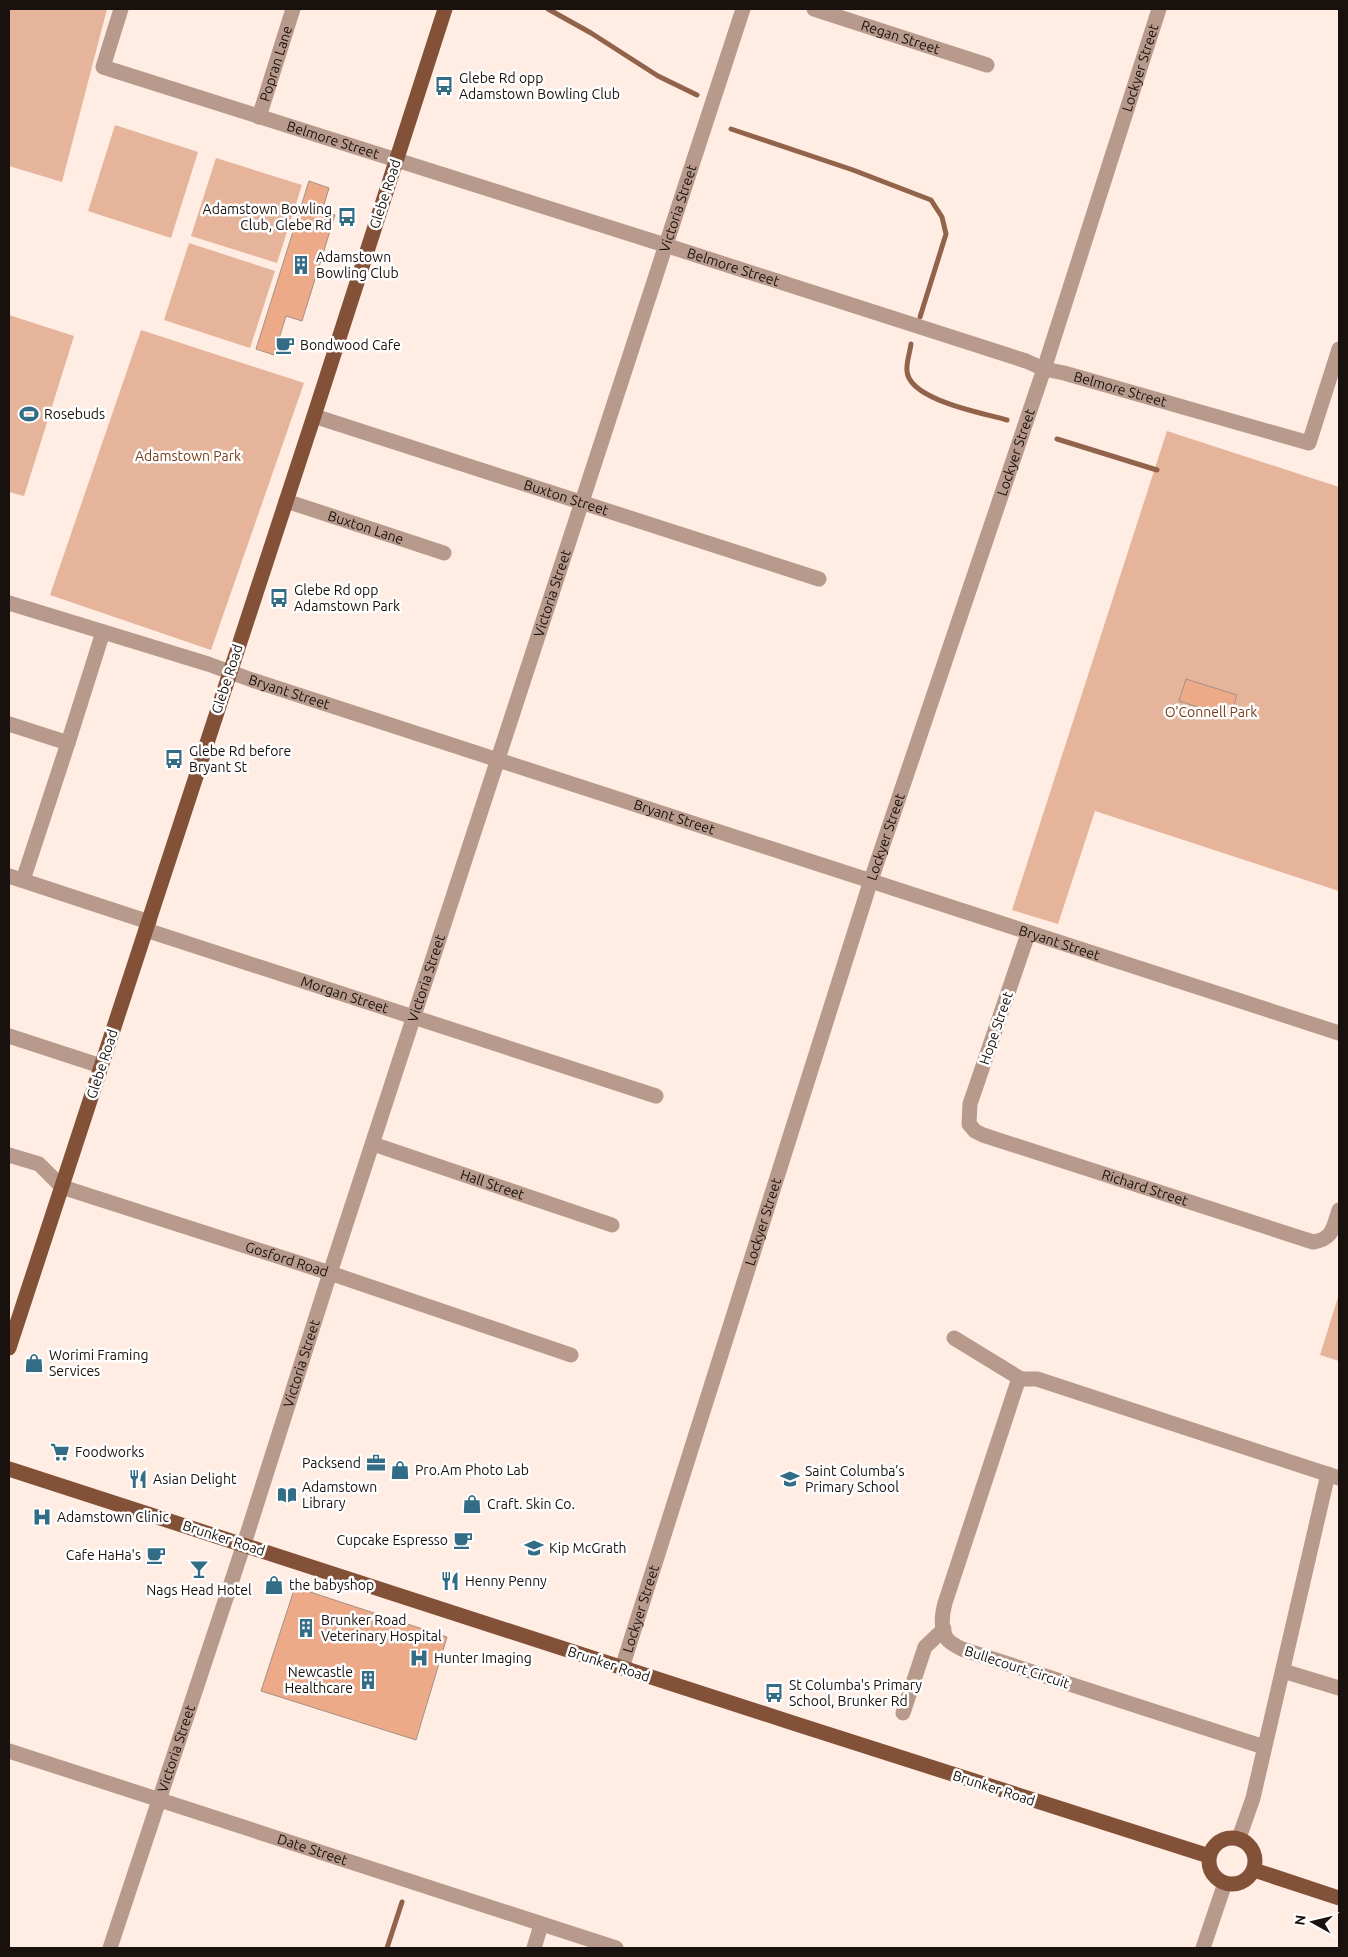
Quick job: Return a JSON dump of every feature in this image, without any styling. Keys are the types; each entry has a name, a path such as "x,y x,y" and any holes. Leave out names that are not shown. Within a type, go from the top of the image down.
{"main road":[{"name":"Glebe Road","path":"9,1348 445,9"},
{"name":"Brunker Road","path":"9,1469 880,1752 1209,1856"},
{"path":"1229,1837 1239,1838 1248,1842 1254,1850 1256,1860 1254,1870 1249,1877 1242,1882 1234,1884 1225,1883 1212,1872 1209,1856 1213,1847 1220,1840 1229,1837"},
{"path":"1254,1870 1339,1898"}],"street":[{"name":"Belmore Street","path":"121,9 103,67 665,245 1017,358 1044,369 1064,373 1309,443 1339,349"},
{"name":"Popran Lane","path":"259,117 293,9"},
{"name":"Victoria Street","path":"110,1948 244,1544 330,1273 743,9"},
{"name":"Regan Street","path":"814,9 987,65"},
{"name":"Lockyer Street","path":"622,1668 871,880 1044,369 1159,9"},
{"name":"Buxton Street","path":"314,416 819,579"},
{"name":"Buxton Lane","path":"286,501 444,553"},
{"name":"Bryant Street","path":"9,603 230,671 871,880 1028,934 1339,1033"},
{"path":"16,878 68,744 103,632"},
{"path":"9,724 68,744"},
{"name":"Morgan Street","path":"16,878 147,926 656,1096"},
{"name":"Hope Street","path":"969,1124 970,1104 1028,934"},
{"path":"9,1036 101,1066"},
{"name":"Richard Street","path":"969,1124 975,1131 993,1138 1313,1242 1324,1240 1330,1235 1339,1210"},
{"name":"Hall Street","path":"373,1144 612,1225"},
{"name":"Gosford Road","path":"9,1155 40,1164 62,1187 330,1273 571,1355"},
{"path":"954,1338 1021,1379 1037,1379 1333,1476 1264,1747 1253,1798 1239,1838"},
{"path":"902,1713 925,1647 944,1628 942,1616 945,1603 1017,1384 1021,1379"},
{"name":"Bullecourt Circuit","path":"944,1628 948,1640 962,1650 1264,1747"},
{"path":"1283,1671 1339,1688"},
{"name":"Date Street","path":"9,1751 616,1948"},
{"path":"1203,1948 1225,1883"},
{"path":"534,1948 541,1925"}],"green space":[{"path":"9,9 107,9 62,182 9,166"},
{"path":"115,125 198,152 171,238 88,211"},
{"path":"216,158 302,185 277,263 191,236"},
{"path":"189,243 275,271 250,348 164,320"},
{"name":"Rosebuds","path":"9,315 74,336 24,496 9,492"},
{"name":"Adamstown Park","path":"141,330 304,383 211,650 50,595"},
{"name":"O'Connell Park","path":"1167,431 1339,487 1339,891 1095,811 1058,924 1012,910"},
{"path":"1339,1294 1339,1361 1320,1355"}],"building":[{"name":"Adamstown Bowling Club","path":"309,181 329,188 322,211 335,215 302,321 286,316 274,355 256,349"},
{"path":"1186,679 1237,695 1230,717 1179,701"},
{"name":"Newcastle Healthcare","path":"295,1587 447,1637 416,1740 261,1691"}],"waterway":[{"path":"548,9 591,33 658,76 697,95"},
{"path":"731,129 853,170 931,200 942,217 946,234 920,317"},
{"path":"911,344 907,371 911,381 920,390 949,404 1007,420"},
{"path":"1057,439 1157,470"},
{"path":"387,1948 402,1902"}],"place":[{"name":"Glebe Rd opp Adamstown Bowling Club","path":"444,86"},
{"name":"Adamstown Bowling Club, Glebe Rd","path":"347,217"},
{"name":"Adamstown Bowling Club","path":"301,265"},
{"name":"Bondwood Cafe","path":"285,345"},
{"name":"Rosebuds","path":"29,414"},
{"name":"Glebe Rd opp Adamstown Park","path":"279,598"},
{"name":"Glebe Rd before Bryant St","path":"174,759"},
{"name":"Worimi Framing Services","path":"34,1363"},
{"name":"Foodworks","path":"60,1452"},
{"name":"Packsend","path":"376,1463"},
{"name":"Pro.Am Photo Lab","path":"400,1470"},
{"name":"Asian Delight","path":"138,1479"},
{"name":"Saint Columba’s Primary School","path":"790,1479"},
{"name":"Adamstown Library","path":"287,1495"},
{"name":"Craft. Skin Co.","path":"472,1504"},
{"name":"Adamstown Clinic","path":"42,1517"},
{"name":"Cupcake Espresso","path":"463,1540"},
{"name":"Kip McGrath","path":"534,1548"},
{"name":"Cafe HaHa's","path":"156,1555"},
{"name":"Nags Head Hotel","path":"199,1569"},
{"name":"Henny Penny","path":"450,1581"},
{"name":"the babyshop","path":"274,1585"},
{"name":"Brunker Road Veterinary Hospital","path":"306,1628"},
{"name":"Hunter Imaging","path":"419,1658"},
{"name":"Newcastle Healthcare","path":"368,1680"},
{"name":"St Columba's Primary School, Brunker Rd","path":"774,1693"}]}
